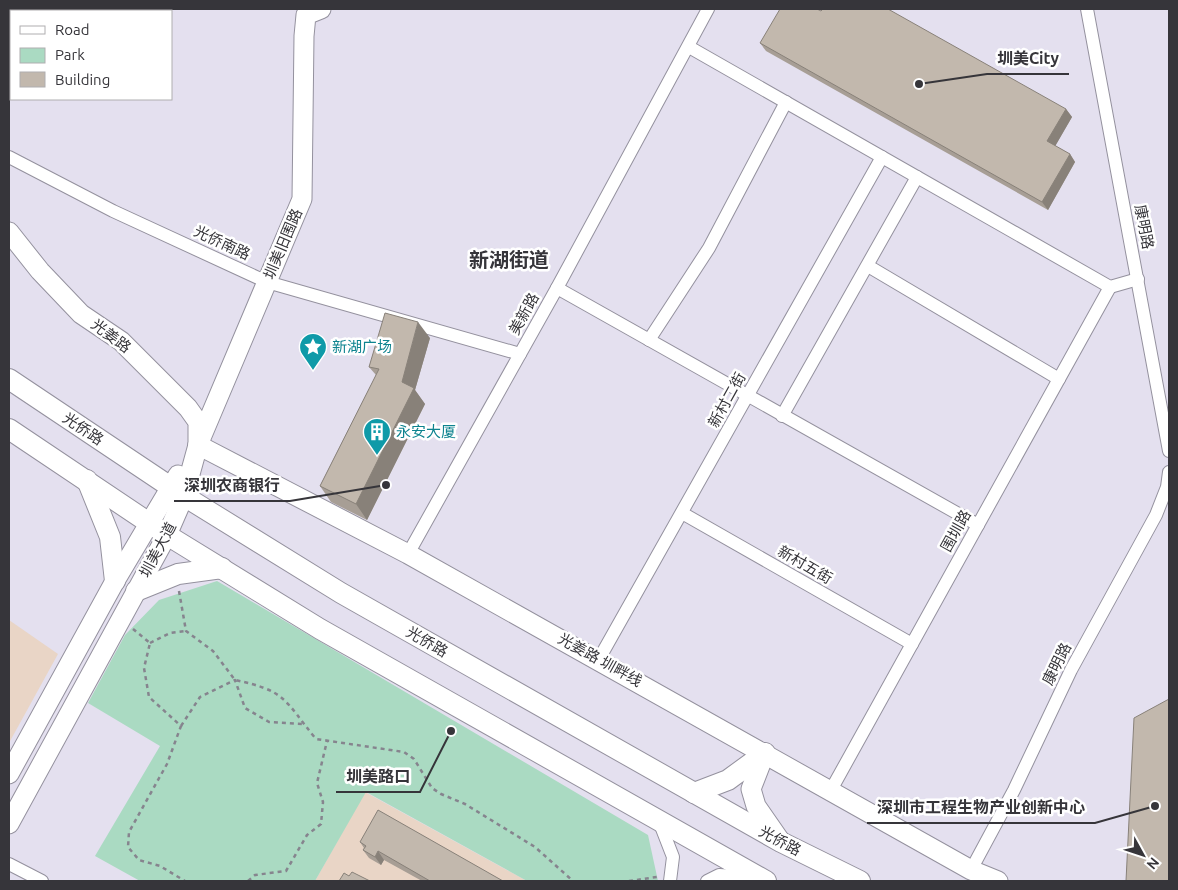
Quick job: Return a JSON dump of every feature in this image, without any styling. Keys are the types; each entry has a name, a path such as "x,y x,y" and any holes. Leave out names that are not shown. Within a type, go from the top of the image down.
{"main road":[{"name":"光侨路","path":"9,379 177,491 341,593 781,842 860,881"},
{"path":"9,428 167,535 320,629 764,880"},
{"path":"87,480 110,537 115,581"},
{"path":"136,591 176,574 222,568"},
{"path":"694,793 728,780 765,753"}],"street":[{"name":"圳美旧围路","path":"198,445 302,199 304,36 306,16 321,9"},
{"name":"美新路","path":"408,554 557,288 708,9"},
{"name":"康明路","path":"1087,9 1169,451"},
{"path":"689,47 1110,287 1138,279"},
{"path":"649,340 709,248 786,102"},
{"name":"光侨南路","path":"9,157 113,211 267,282 520,354"},
{"name":"新村二街","path":"600,659 882,157"},
{"path":"782,416 917,177"},
{"name":"光姜路","path":"9,232 40,272 80,314 121,341 188,408 198,422 198,445"},
{"path":"868,266 1059,379"},
{"name":"围圳路","path":"831,790 1110,287"},
{"path":"557,288 782,416 978,524"},
{"name":"圳美大道","path":"9,824 167,535 177,491 198,445"},
{"name":"光姜路 圳畔线","path":"198,445 408,554 600,659 972,870 998,881"},
{"name":"康明路","path":"972,870 1014,790 1071,670 1156,515 1167,487 1169,472"},
{"name":"圳美大道","path":"9,774 115,581 150,523 177,491"},
{"name":"新村五街","path":"682,513 912,644"},
{"path":"765,753 751,789 756,806 781,842"},
{"path":"659,821 673,857 670,878"},
{"path":"9,864 42,881"},
{"path":"707,881 719,875 741,875 764,880"}],"path":[{"path":"176,574 186,631 213,651 235,680 245,708 268,722 304,724"},
{"path":"120,619 150,643"},
{"path":"181,726 149,697 144,668 150,643 170,633 186,631"},
{"path":"185,881 160,866 138,860 128,847 129,832 167,764 181,726 200,696 235,680 260,685 280,694 292,706 316,738 404,752 414,759 432,788 465,804 534,847 573,881"},
{"path":"248,881 255,875 286,871 307,835 322,824 323,802 317,783 327,741"},
{"path":"629,881 670,878"}],"shaded area":[{"path":"9,620 58,654 9,743"},
{"path":"365,792 527,881 315,881"}],"green space":[{"path":"217,581 648,835 658,881 527,881 366,792 315,881 140,881 95,856 160,746 88,703 125,635 159,600"}],"building":[{"path":"780,9 817,9 821,11 823,9 888,9 1066,109 1047,141 1070,154 1042,202 760,43"},
{"path":"385,313 418,322 402,382 414,388 356,504 320,486 379,369 369,367"},
{"path":"1169,699 1169,881 1126,881 1134,718"},
{"path":"378,810 503,881 430,881 378,851 375,857 363,850 366,846 360,842"},
{"path":"352,872 370,881 339,881 344,873 349,876"}],"place":[{"name":"圳美City","path":"919,84"},
{"name":"新湖广场","path":"313,371"},
{"name":"永安大厦","path":"377,456"},
{"name":"深圳农商银行","path":"386,485"},
{"name":"圳美路口","path":"451,731"},
{"name":"深圳市工程生物产业创新中心","path":"1155,806"}],"district":[{"name":"新湖街道","path":"509,260"}]}
